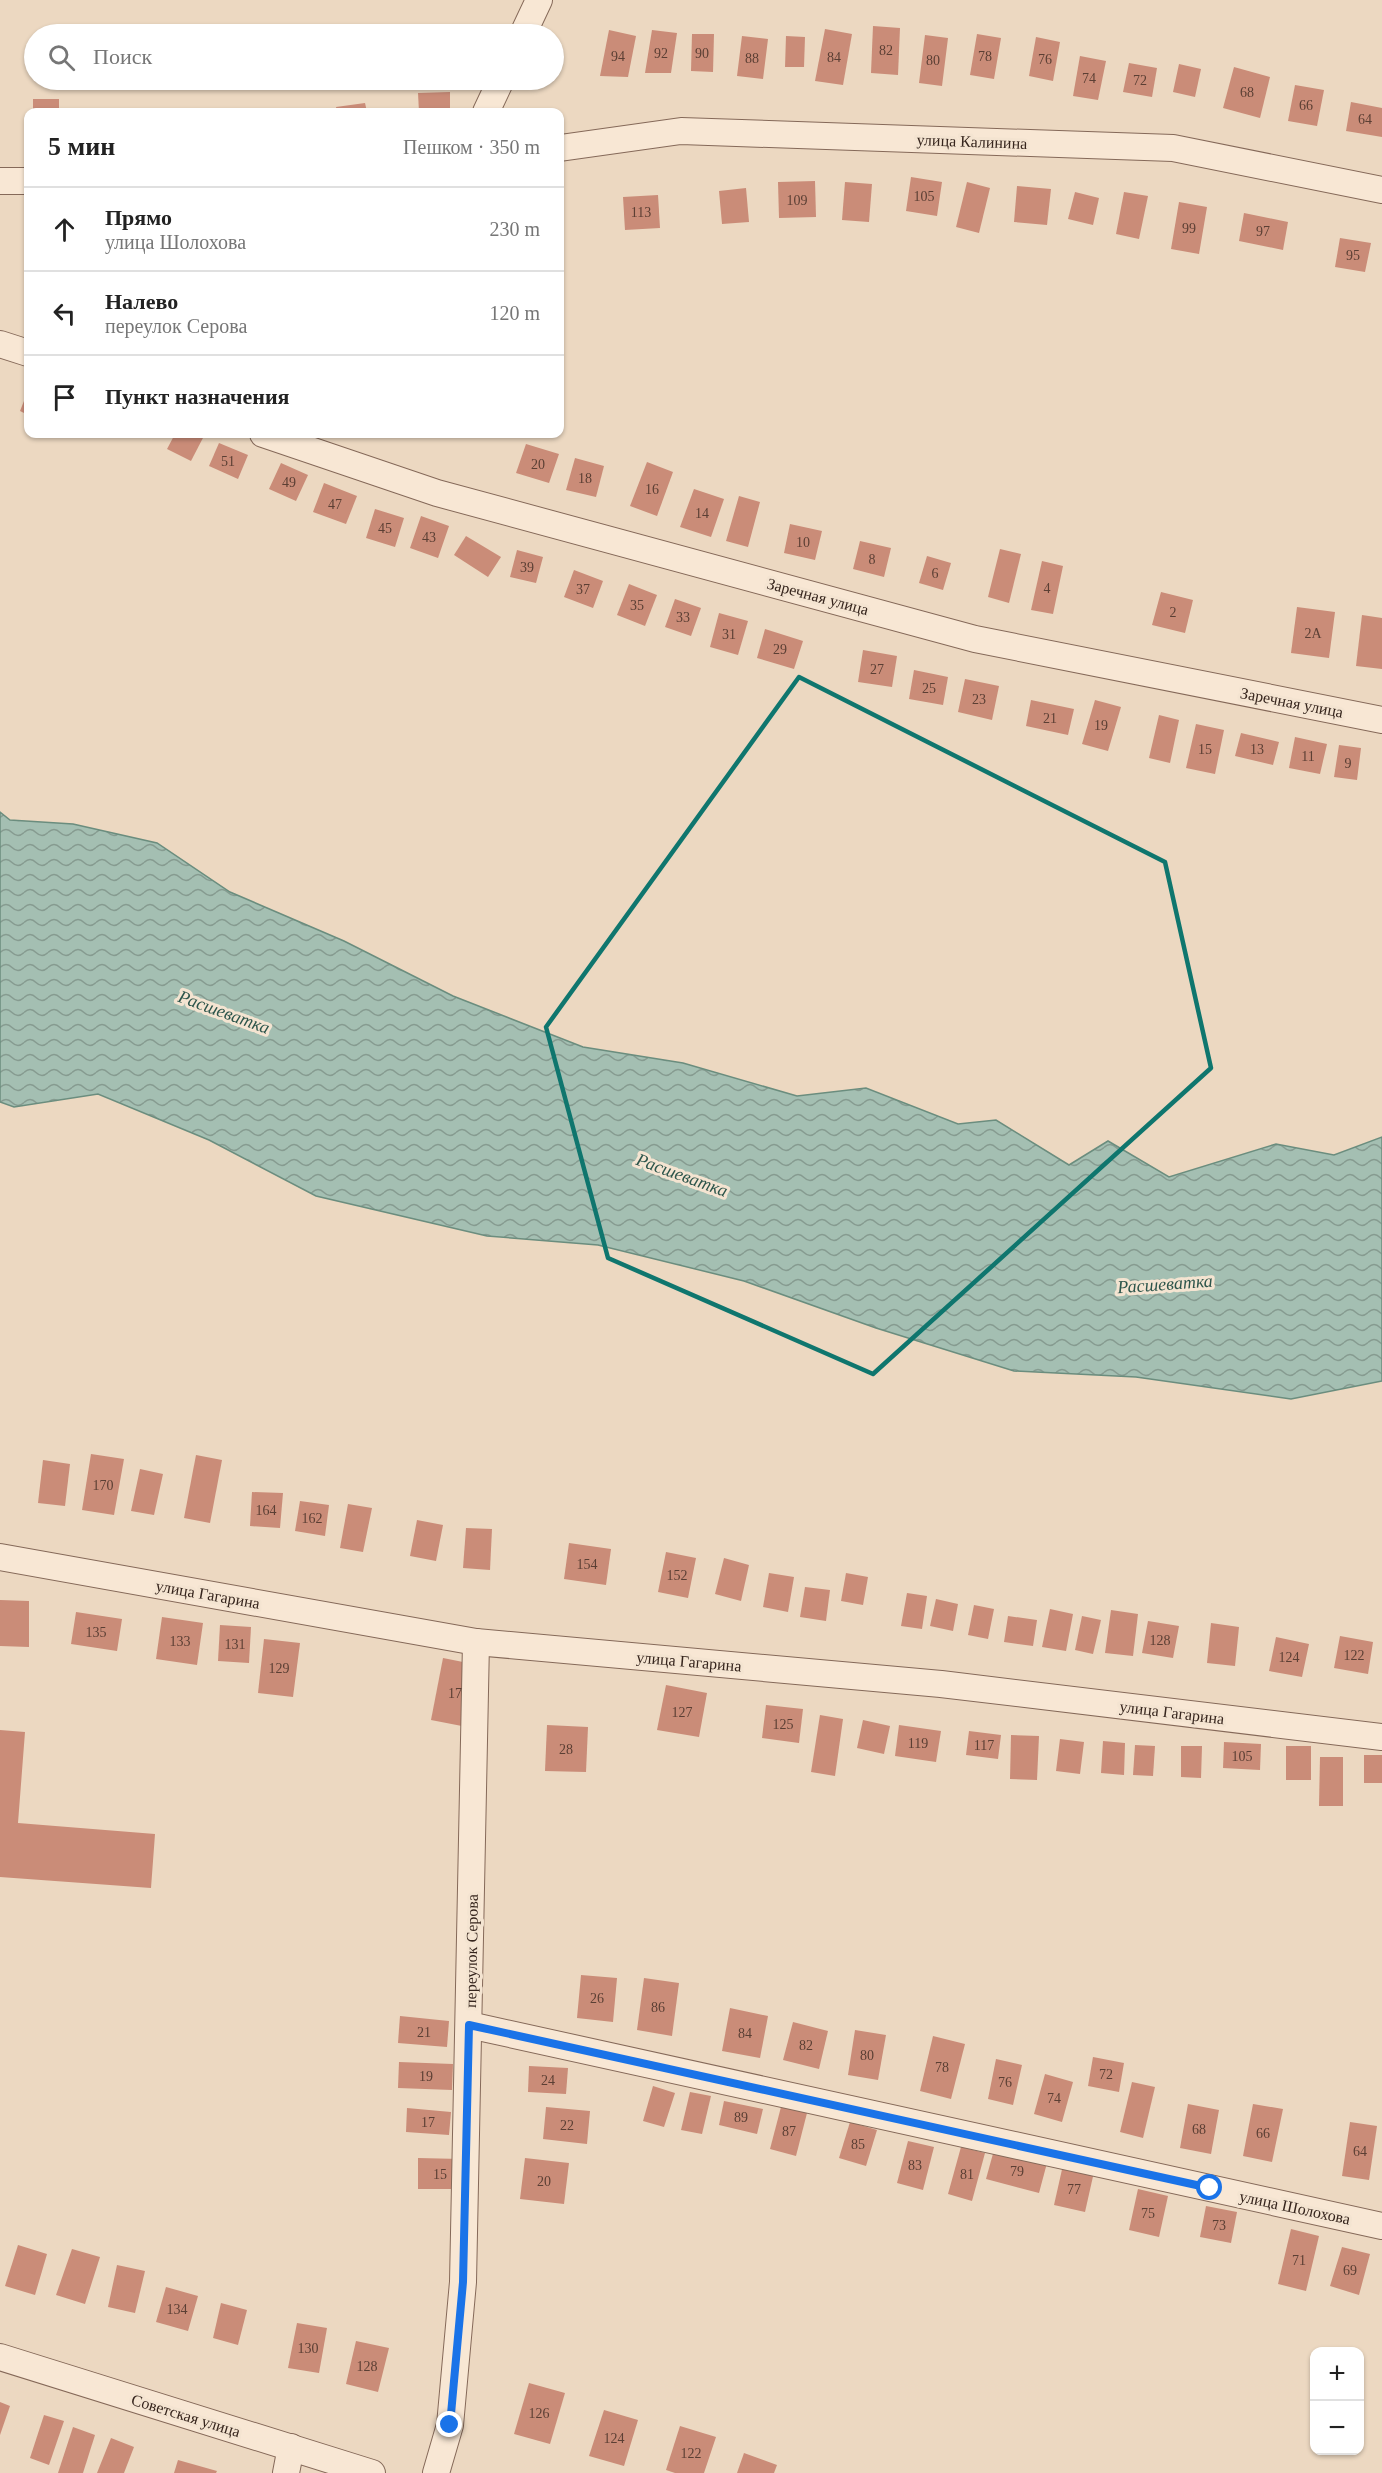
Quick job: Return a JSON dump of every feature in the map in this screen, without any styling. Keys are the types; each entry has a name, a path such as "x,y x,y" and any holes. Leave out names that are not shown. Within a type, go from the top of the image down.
{"street":[{"path":"528,24 539,0"},
{"path":"488,108 496,90"},
{"name":"улица Калинина","path":"564,147 681,131 1173,148 1382,190"},
{"path":"0,181 24,181"},
{"path":"0,344 24,352"},
{"name":"Заречная улица","path":"275,438 437,494 975,639 1382,720"},
{"name":"улица Гагарина","path":"0,1557 476,1642 941,1684 1382,1737"},
{"name":"переулок Серова","path":"436,2473 450,2425 463,2282 476,1642"},
{"name":"улица Шолохова","path":"469,2025 1382,2226"},
{"name":"Советская улица","path":"0,2357 372,2473"},
{"path":"286,2473 291,2447"}],"highlighted area":[{"path":"799,677 1165,862 1211,1068 873,1374 608,1258 546,1027"}],"water":[{"name":"Расшеватка","path":"0,812 10,820 73,824 157,843 230,892 344,941 453,996 583,1047 683,1063 797,1096 866,1088 958,1124 996,1120 1069,1165 1108,1141 1169,1177 1276,1144 1334,1155 1382,1137 1382,1381 1291,1399 1136,1377 1014,1371 876,1328 744,1281 598,1245 487,1236 316,1196 209,1140 98,1094 14,1107 0,1102"}],"building":[{"path":"873,26 900,28 898,75 871,73"},
{"path":"825,29 852,34 843,85 815,81"},
{"path":"609,30 636,36 628,77 600,76"},
{"path":"652,30 677,33 671,73 645,73"},
{"path":"692,34 714,34 713,72 691,71"},
{"path":"977,34 1001,38 994,79 970,75"},
{"path":"925,35 948,38 942,86 919,83"},
{"path":"742,36 768,39 763,79 737,76"},
{"path":"786,36 805,37 804,67 785,67"},
{"path":"1036,37 1060,42 1053,81 1029,76"},
{"path":"1080,56 1106,61 1098,100 1073,96"},
{"path":"1129,63 1157,68 1152,97 1123,92"},
{"path":"1179,64 1201,69 1195,97 1173,92"},
{"path":"1234,67 1270,77 1260,118 1223,108"},
{"path":"1295,85 1324,90 1317,126 1288,121"},
{"path":"450,92 450,108 419,108 418,93"},
{"path":"33,99 59,99 59,108 33,108"},
{"path":"1351,102 1382,108 1382,137 1346,131"},
{"path":"365,103 366,108 336,108"},
{"path":"911,177 942,182 937,216 906,211"},
{"path":"815,181 816,217 779,218 778,182"},
{"path":"845,182 872,184 869,222 842,220"},
{"path":"967,182 990,188 979,233 956,227"},
{"path":"1017,186 1051,189 1047,225 1014,222"},
{"path":"746,188 749,222 722,224 719,191"},
{"path":"1075,192 1099,198 1093,225 1068,219"},
{"path":"1124,192 1148,196 1139,239 1116,234"},
{"path":"658,195 660,228 625,230 623,197"},
{"path":"1179,202 1207,207 1199,254 1171,249"},
{"path":"1244,213 1288,222 1283,250 1239,241"},
{"path":"1340,238 1371,243 1365,272 1335,267"},
{"path":"24,401 24,413 20,411"},
{"path":"173,438 203,438 191,461 167,449"},
{"path":"219,443 248,455 238,479 209,466"},
{"path":"526,444 559,454 549,483 516,473"},
{"path":"575,458 604,466 596,497 566,490"},
{"path":"647,462 673,472 657,516 630,506"},
{"path":"281,463 308,475 296,501 269,489"},
{"path":"324,483 357,496 346,524 313,512"},
{"path":"694,489 724,499 711,537 680,527"},
{"path":"739,496 760,502 748,547 726,541"},
{"path":"375,509 404,518 395,547 366,538"},
{"path":"421,516 449,526 438,558 410,548"},
{"path":"790,524 822,531 815,560 784,553"},
{"path":"466,536 501,557 488,577 454,555"},
{"path":"860,541 891,548 884,577 853,569"},
{"path":"1000,549 1021,554 1009,603 988,597"},
{"path":"517,550 543,557 536,583 510,577"},
{"path":"927,556 951,563 943,590 919,583"},
{"path":"1042,561 1063,566 1053,614 1031,610"},
{"path":"574,570 603,581 593,608 564,597"},
{"path":"629,584 657,595 645,626 617,615"},
{"path":"1161,592 1193,600 1185,633 1152,625"},
{"path":"675,599 701,608 691,636 665,627"},
{"path":"1297,607 1335,612 1329,658 1291,653"},
{"path":"719,613 748,621 738,655 710,647"},
{"path":"1362,615 1382,618 1382,669 1356,666"},
{"path":"765,629 803,641 794,669 757,658"},
{"path":"863,650 897,656 892,687 858,682"},
{"path":"914,670 948,677 943,705 909,699"},
{"path":"965,679 999,686 992,720 958,712"},
{"path":"1031,700 1074,709 1068,735 1026,726"},
{"path":"1095,700 1121,707 1108,751 1082,744"},
{"path":"1159,715 1179,720 1170,763 1149,758"},
{"path":"1196,724 1224,730 1215,774 1186,768"},
{"path":"1241,733 1279,742 1273,765 1235,756"},
{"path":"1295,737 1327,744 1320,774 1289,768"},
{"path":"1339,745 1361,748 1357,780 1334,777"},
{"path":"91,1454 124,1459 114,1515 82,1510"},
{"path":"196,1455 222,1460 210,1523 184,1518"},
{"path":"43,1460 70,1464 65,1506 38,1503"},
{"path":"140,1469 163,1474 154,1515 131,1511"},
{"path":"252,1492 283,1493 280,1528 250,1526"},
{"path":"300,1501 329,1505 325,1536 295,1531"},
{"path":"348,1504 372,1508 363,1552 340,1548"},
{"path":"417,1520 443,1525 436,1561 410,1556"},
{"path":"466,1528 492,1529 490,1570 463,1568"},
{"path":"569,1543 611,1549 606,1585 564,1579"},
{"path":"666,1552 696,1558 688,1598 658,1592"},
{"path":"724,1558 749,1565 741,1601 715,1594"},
{"path":"769,1573 794,1577 788,1612 763,1607"},
{"path":"846,1573 868,1577 863,1605 841,1601"},
{"path":"805,1587 830,1590 826,1621 800,1617"},
{"path":"907,1593 927,1596 922,1629 901,1626"},
{"path":"936,1599 958,1604 953,1631 930,1626"},
{"path":"0,1600 29,1601 29,1647 0,1646"},
{"path":"974,1605 994,1609 988,1639 968,1635"},
{"path":"1050,1609 1073,1614 1066,1651 1042,1647"},
{"path":"1111,1610 1138,1614 1133,1656 1105,1653"},
{"path":"76,1612 122,1619 117,1651 71,1644"},
{"path":"1008,1616 1037,1620 1033,1646 1004,1642"},
{"path":"1082,1616 1101,1620 1093,1654 1075,1650"},
{"path":"162,1617 203,1623 197,1665 156,1659"},
{"path":"1148,1621 1179,1626 1173,1658 1142,1653"},
{"path":"1211,1623 1239,1627 1235,1666 1207,1663"},
{"path":"220,1625 251,1627 249,1663 218,1661"},
{"path":"1340,1636 1373,1642 1368,1674 1334,1668"},
{"path":"1276,1637 1309,1644 1302,1677 1269,1671"},
{"path":"264,1639 300,1643 293,1697 258,1693"},
{"path":"443,1658 478,1665 467,1727 431,1720"},
{"path":"666,1685 707,1693 699,1737 657,1730"},
{"path":"766,1705 803,1709 799,1743 762,1738"},
{"path":"820,1715 843,1719 835,1776 811,1772"},
{"path":"863,1720 890,1726 884,1754 857,1748"},
{"path":"547,1725 588,1727 586,1772 545,1771"},
{"path":"899,1725 941,1731 936,1762 895,1756"},
{"path":"0,1730 25,1732 18,1823 155,1834 151,1888 0,1877"},
{"path":"969,1731 1001,1735 998,1759 966,1755"},
{"path":"1011,1735 1039,1736 1037,1780 1010,1779"},
{"path":"1060,1739 1084,1742 1080,1774 1056,1771"},
{"path":"1103,1741 1125,1743 1124,1775 1101,1773"},
{"path":"1224,1742 1261,1744 1260,1770 1223,1768"},
{"path":"1135,1745 1155,1746 1153,1776 1133,1775"},
{"path":"1181,1746 1202,1746 1201,1778 1181,1777"},
{"path":"1286,1746 1311,1746 1311,1780 1286,1780"},
{"path":"1364,1755 1382,1755 1382,1783 1364,1783"},
{"path":"1320,1757 1343,1757 1343,1806 1319,1806"},
{"path":"581,1975 617,1978 613,2022 577,2018"},
{"path":"644,1978 679,1983 672,2036 637,2030"},
{"path":"730,2008 768,2016 760,2058 722,2051"},
{"path":"400,2016 449,2021 447,2047 398,2043"},
{"path":"793,2022 828,2031 819,2069 783,2060"},
{"path":"855,2030 886,2035 878,2080 848,2075"},
{"path":"933,2036 965,2044 951,2099 920,2091"},
{"path":"1093,2057 1124,2063 1119,2092 1088,2086"},
{"path":"996,2059 1022,2065 1013,2105 988,2099"},
{"path":"399,2062 453,2064 452,2090 398,2088"},
{"path":"529,2066 568,2068 566,2094 528,2092"},
{"path":"1045,2074 1073,2082 1062,2122 1034,2114"},
{"path":"1132,2082 1155,2087 1143,2138 1120,2132"},
{"path":"653,2086 675,2093 664,2127 643,2121"},
{"path":"690,2092 711,2096 702,2134 681,2130"},
{"path":"724,2101 763,2109 757,2134 719,2125"},
{"path":"1188,2104 1219,2110 1211,2154 1180,2148"},
{"path":"1253,2104 1283,2109 1272,2162 1243,2156"},
{"path":"546,2107 590,2111 587,2144 543,2139"},
{"path":"781,2107 807,2113 796,2156 770,2149"},
{"path":"407,2108 451,2112 449,2135 406,2132"},
{"path":"850,2122 877,2130 866,2166 839,2158"},
{"path":"1350,2122 1377,2126 1369,2180 1342,2176"},
{"path":"908,2141 934,2147 923,2190 897,2183"},
{"path":"961,2147 985,2153 972,2201 948,2194"},
{"path":"994,2150 1047,2163 1039,2193 986,2179"},
{"path":"418,2158 461,2159 461,2189 418,2189"},
{"path":"525,2158 569,2163 564,2204 520,2199"},
{"path":"1063,2165 1094,2172 1085,2212 1054,2205"},
{"path":"1138,2189 1168,2196 1159,2237 1129,2230"},
{"path":"1206,2206 1237,2212 1231,2243 1200,2237"},
{"path":"1291,2229 1319,2236 1306,2291 1278,2284"},
{"path":"18,2245 47,2254 35,2295 5,2286"},
{"path":"1342,2247 1370,2254 1359,2295 1330,2286"},
{"path":"72,2249 100,2257 85,2304 56,2295"},
{"path":"117,2265 145,2271 135,2313 108,2307"},
{"path":"166,2287 198,2296 188,2331 156,2322"},
{"path":"221,2303 247,2310 238,2345 213,2338"},
{"path":"297,2323 327,2328 319,2373 288,2368"},
{"path":"356,2341 389,2348 378,2392 346,2384"},
{"path":"529,2383 565,2393 550,2444 514,2434"},
{"path":"0,2402 10,2406 0,2435"},
{"path":"604,2410 638,2420 624,2466 589,2456"},
{"path":"44,2415 64,2421 49,2465 30,2458"},
{"path":"680,2426 716,2437 704,2473 675,2473 666,2470"},
{"path":"73,2427 95,2435 83,2473 58,2473"},
{"path":"111,2438 134,2447 124,2473 97,2473"},
{"path":"744,2453 777,2465 774,2473 737,2473"},
{"path":"178,2460 217,2471 216,2473 174,2473"}],"route":[{"path":"450,2425 463,2282 469,2025 1210,2188"}]}
